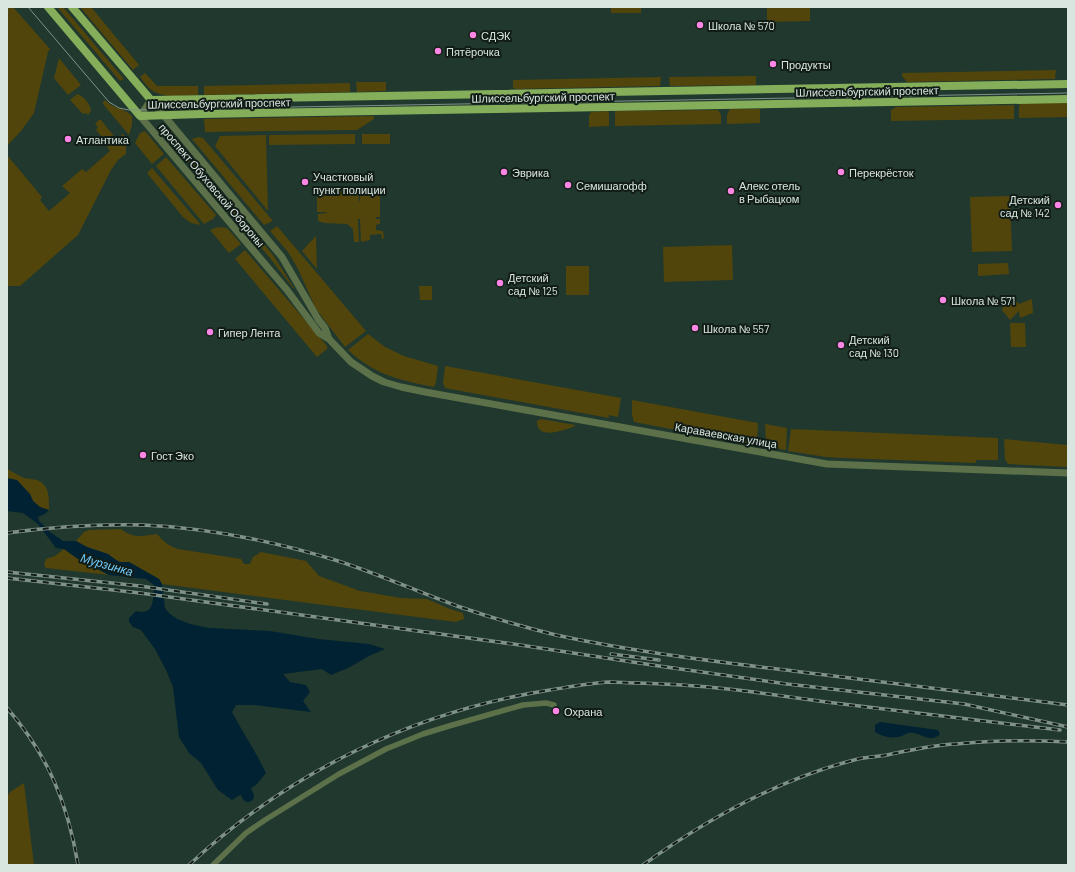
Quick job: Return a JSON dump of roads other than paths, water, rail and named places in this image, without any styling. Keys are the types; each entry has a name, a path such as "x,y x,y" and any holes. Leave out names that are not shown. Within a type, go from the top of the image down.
{"main road":[{"name":"проспект Обуховской Обороны","path":"48,7 140,116"},
{"name":"проспект Обуховской Обороны","path":"72,7 151,100"},
{"name":"Шлиссельбургский проспект","path":"151,100 1068,84"},
{"name":"Шлиссельбургский проспект","path":"140,116 1068,98"}],"street":[{"name":"Шлиссельбургский проспект","path":"140,116 151,100"},
{"name":"проспект Обуховской Обороны","path":"151,100 282,256 318,319 325,328 329,339"},
{"name":"проспект Обуховской Обороны","path":"140,116 287,290 319,333 329,339 351,362 384,382"},
{"name":"Караваевская улица","path":"384,382 401,387 821,463 1068,473"},
{"path":"213,865 246,833 265,820 339,774 386,749 423,734 509,709 531,704 546,703 554,705"}],"water":[{"path":"7,478 17,480 30,494 33,501 40,507 49,510 45,514 38,517 39,521 50,532 63,541 76,541 87,547 108,554 120,562 129,562 159,579 162,584 165,608 177,619 190,624 209,628 270,631 318,639 369,644 385,649 331,675 322,669 283,674 290,682 306,685 310,692 303,701 311,712 254,705 236,705 232,712 266,773 256,785 232,800 218,790 201,763 189,753 179,737 173,687 166,670 155,649 141,630 133,627 129,622 129,618 136,611 142,612 150,609 153,601 154,585 146,579 109,575 78,559 64,549 56,548 38,524 23,513 7,511"},
{"path":"880,722 938,730 940,734 934,738 927,738 912,733 898,737 888,737 875,732 875,725"}],"waterway":[{"name":"Мурзинка","path":"238,777 248,796"}],"tram line":[{"path":"28,7 109,102 119,108 129,110 1068,93"}],"railway":[{"path":"7,533 75,526 109,525 143,525 216,532 264,541 312,553 366,571 481,614 544,632 585,641 703,660 1068,705"},
{"path":"7,572 140,586 267,604"},
{"path":"7,578 140,593 520,645 787,684 964,704 1068,727"},
{"path":"611,654 659,660"},
{"path":"189,865 228,832 269,801 312,774 356,750 403,730 451,713 500,700 580,685 613,682 708,687 1060,730"},
{"path":"7,708 34,744 54,781 68,821 78,865"},
{"path":"643,865 692,832 744,803 770,790 825,768 862,758 947,745 1012,741 1068,742"}],"place":[{"name":"Школа № 570","path":"700,25"},
{"name":"СДЭК","path":"473,35"},
{"name":"Пятёрочка","path":"438,51"},
{"name":"Продукты","path":"773,64"},
{"name":"Атлантика","path":"68,139"},
{"name":"Эврика","path":"504,172"},
{"name":"Перекрёсток","path":"841,172"},
{"name":"Участковый пункт полиции","path":"305,182"},
{"name":"Семишагофф","path":"568,185"},
{"name":"Алекс отель в Рыбацком","path":"731,191"},
{"name":"Детский сад № 142","path":"1058,205"},
{"name":"Детский сад № 125","path":"500,283"},
{"name":"Школа № 571","path":"943,300"},
{"name":"Школа № 557","path":"695,328"},
{"name":"Гипер Лента","path":"210,332"},
{"name":"Детский сад № 130","path":"841,345"},
{"name":"Гост Эко","path":"143,455"},
{"name":"Охрана","path":"556,711"}]}
